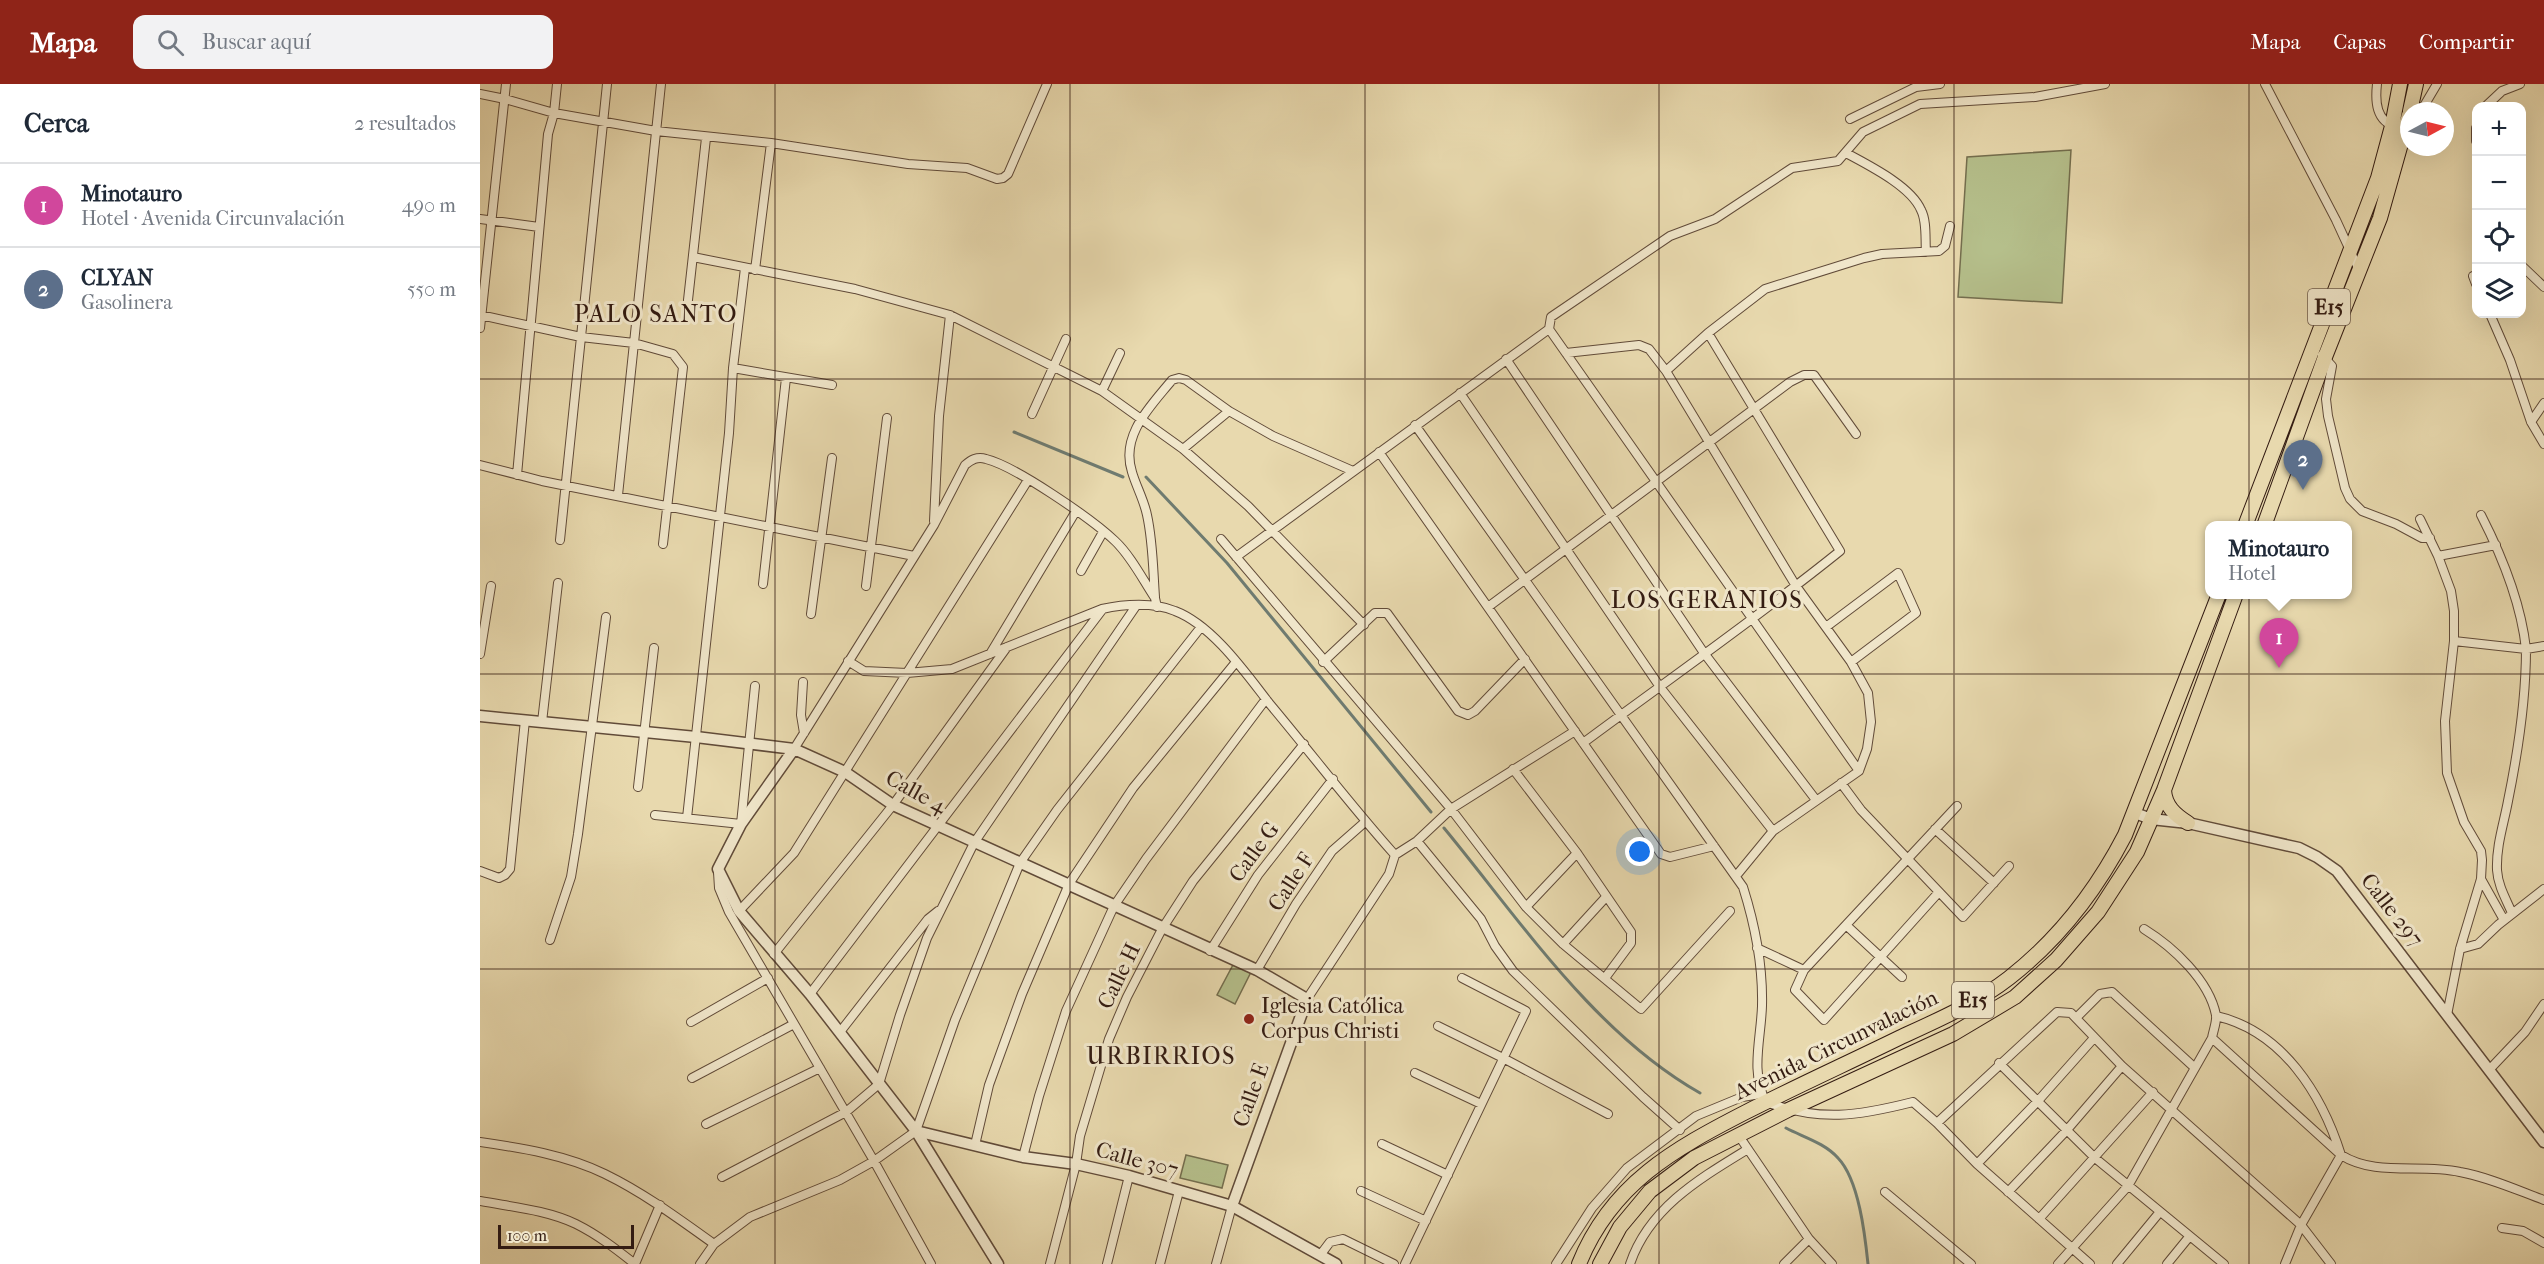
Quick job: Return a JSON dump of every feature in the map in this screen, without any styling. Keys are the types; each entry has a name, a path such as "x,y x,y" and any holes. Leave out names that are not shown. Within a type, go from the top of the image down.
{"highway":[{"name":"E15","path":"2400,84 2401,102"},
{"name":"E15","path":"2412,102 2416,84"},
{"name":"E15","path":"2247,521 2312,347 2352,252 2378,178 2400,131"},
{"name":"E15","path":"2265,521 2325,357 2380,218 2400,135"},
{"name":"Avenida Circunvalación","path":"1579,1264 1606,1215 1641,1176 1672,1152 1764,1098 1948,1015 2007,979 2048,944 2087,899 2108,868 2135,813 2217,599"},
{"name":"Avenida Circunvalación","path":"1600,1264 1620,1227 1650,1191 1694,1158 1788,1110 1953,1034 2015,997 2056,960 2098,912 2137,852 2164,790 2234,599"},
{"path":"2164,790 2164,796 2171,810 2188,823"}],"street":[{"path":"480,327 506,84"},
{"path":"517,475 548,134 554,113 557,84"},
{"path":"560,540 601,122 607,84"},
{"path":"618,495 661,84"},
{"path":"480,94 554,113 601,122 706,138 771,143 908,164 968,168 997,179 1008,174 1047,84"},
{"path":"1850,119 1916,85 1940,84"},
{"path":"1859,771 1549,329 1551,317 1670,236 1715,219 1792,168 1838,161 1863,132 1920,104 2035,97 2105,84"},
{"path":"2265,84 2360,270"},
{"path":"2377,84 2378,112 2384,120 2400,126"},
{"path":"2426,102 2437,84"},
{"path":"2490,102 2502,91 2520,84"},
{"path":"688,300 706,138"},
{"path":"755,270 771,143"},
{"path":"1846,153 1880,171 1917,203 1923,216 1926,252"},
{"path":"480,219 539,227"},
{"path":"1666,371 1746,301 1765,289 1785,281 1873,256 1942,249 1950,226"},
{"path":"693,257 855,289 950,315 1102,391 1183,449 1248,506 1364,625"},
{"path":"687,818 745,268"},
{"path":"2526,270 2544,287"},
{"path":"481,315 581,337 634,343 674,354 683,367 663,544"},
{"path":"934,525 939,416 950,315"},
{"path":"2492,318 2511,360 2531,422 2544,444"},
{"path":"1236,557 1549,329"},
{"path":"1583,742 1752,620 1840,551 1708,333"},
{"path":"1032,414 1055,368 1066,339"},
{"path":"1566,353 1639,345 1649,348 1666,371 1796,586 1851,662 1868,693 1871,722 1867,749 1859,771 1773,831 1736,876"},
{"path":"2312,347 2332,366 2326,399 2328,416 2345,488 2350,499 2367,514 2396,524 2422,538 2430,537"},
{"path":"1102,391 1120,353"},
{"path":"1506,359 1704,653 1816,800"},
{"path":"733,368 832,385"},
{"path":"1488,607 1790,382 1810,374 1814,375 1856,434"},
{"path":"763,584 786,378"},
{"path":"1156,602 1147,512 1129,458 1129,448 1141,418 1172,380 1179,378 1186,380 1229,411 1273,436 1353,471"},
{"path":"1460,393 1660,687 1773,831"},
{"path":"2531,422 2544,403"},
{"path":"1183,449 1229,411"},
{"path":"866,586 887,418"},
{"path":"1416,425 1743,887 1754,920 1757,948 1762,1005 1757,1080 1764,1098"},
{"path":"1379,452 1661,854 1670,857 1714,846"},
{"path":"811,614 832,458"},
{"path":"931,1264 846,1112 729,912 719,888 718,868 741,824 804,734 934,525 965,465 971,460 987,459 1028,480 1076,511 1116,542 1156,602 1201,627 1236,662 1333,779 1365,822 1395,855 1417,841 1451,810 1575,731"},
{"path":"480,465 517,475 914,556"},
{"path":"739,911 794,853 1028,480"},
{"path":"990,654 1076,511"},
{"path":"2481,515 2496,544 2523,628 2526,649 2526,676 2508,800 2499,839 2497,869 2500,886 2512,913"},
{"path":"2420,519 2430,537 2451,591 2454,611 2454,641 2445,722 2447,773 2464,822 2481,852 2481,879 2460,949 2447,1014"},
{"path":"1081,571 1103,532"},
{"path":"1221,539 1323,662 1451,810 1526,907 1563,944 1641,1009 1730,911"},
{"path":"2438,556 2496,544"},
{"path":"1826,627 1898,573 1916,613 1851,662"},
{"path":"542,722 558,583"},
{"path":"480,654 490,586"},
{"path":"848,661 864,671 907,673 952,669 1102,609 1156,602"},
{"path":"722,1177 846,1112 879,1084 927,938 974,843 1136,606"},
{"path":"810,994 1102,609"},
{"path":"1323,662 1375,613 1384,612 1389,614 1458,711 1464,715 1475,711 1525,659"},
{"path":"550,940 571,877 606,617"},
{"path":"700,1264 714,1244 750,1217 840,1180 874,1161 916,1131 955,1020 1020,863 1057,810 1201,627"},
{"path":"2454,641 2526,649 2544,646"},
{"path":"774,954 893,805 1007,647"},
{"path":"638,787 654,648"},
{"path":"975,1145 989,1085 1022,994 1069,885 1133,788 1236,662"},
{"path":"802,682 801,715 804,734"},
{"path":"741,824 755,686"},
{"path":"1023,1157 1039,1096 1066,1011 1114,906 1146,859 1266,699"},
{"name":"Calle 4","path":"480,716 794,749 845,772 893,805 1210,951 1257,970 1307,999"},
{"path":"480,871 499,878 510,869 525,720"},
{"name":"Calle H","path":"1050,1264 1076,1164 1080,1137 1109,1039 1127,998 1162,929 1193,881 1304,744"},
{"path":"1513,769 1577,853 1631,932 1630,943 1605,978"},
{"name":"Calle G","path":"1210,951 1258,875 1333,779"},
{"path":"1841,783 1861,810 1963,917 2009,866"},
{"path":"1939,892 1824,1020 1795,990 1804,970 1957,806"},
{"name":"Calle 297","path":"2135,813 2151,819 2188,823 2299,848 2330,867 2354,892 2543,1138"},
{"path":"655,814 741,824"},
{"name":"Calle F","path":"1257,970 1296,904 1332,851 1365,822"},
{"path":"1935,830 1994,883"},
{"path":"1417,841 1481,919 1495,946 1513,971 1680,1130"},
{"path":"1526,907 1577,853"},
{"name":"Calle E","path":"1216,1264 1232,1206 1307,999 1389,874 1395,855"},
{"path":"718,868 739,911 810,994 916,1131 998,1264"},
{"path":"2481,879 2504,920"},
{"path":"2460,949 2478,944 2512,913 2544,890"},
{"path":"1563,944 1606,897"},
{"path":"840,1032 928,919 940,910"},
{"path":"1846,925 1902,977"},
{"path":"2058,1264 2128,1186 2170,1108 2212,1038 2216,1016 2209,996 2189,966 2166,943 2144,929"},
{"path":"1757,948 1804,970"},
{"path":"691,1022 768,978"},
{"path":"1406,1264 1526,1011 1462,978"},
{"path":"2076,1018 2100,994 2112,992 2194,1068"},
{"path":"2489,1070 2525,1032 2544,1004"},
{"path":"1937,1123 2056,1012 2071,1013 2122,1066 2301,1226 2331,1264"},
{"path":"2216,1016 2229,1019 2261,1035 2292,1061 2315,1096 2341,1155 2301,1226 2285,1264"},
{"path":"692,1078 794,1024"},
{"path":"1438,1026 1608,1114"},
{"path":"1977,1164 2094,1038"},
{"path":"2212,1038 2341,1155 2353,1163 2379,1168 2418,1168 2460,1172 2544,1200"},
{"path":"1999,1063 2095,1158 2222,1264"},
{"path":"2008,1192 2066,1131 2122,1066"},
{"path":"706,1124 820,1068"},
{"path":"1415,1073 1481,1104"},
{"path":"2039,1220 2153,1092"},
{"path":"1556,1264 1592,1208 1627,1168 1696,1116 1742,1097 1764,1098 1788,1110 1834,1116 1870,1113 1912,1102 1937,1123 1977,1164 2090,1264"},
{"name":"Calle 307","path":"916,1131 1023,1157 1076,1164 1129,1176 1232,1206 1336,1264"},
{"path":"1739,1136 1809,1239 1832,1264"},
{"path":"480,1142 568,1160 604,1173 660,1205 714,1244"},
{"path":"1382,1144 1448,1175"},
{"path":"1630,1264 1637,1243 1659,1212 1702,1177 1748,1149"},
{"path":"1107,1264 1129,1176"},
{"path":"1160,1264 1179,1191"},
{"path":"1361,1191 1426,1221"},
{"path":"1885,1192 1971,1264"},
{"path":"480,1201 535,1210 574,1223 605,1241 635,1264 660,1205"},
{"path":"2117,1264 2159,1213"},
{"path":"2502,1228 2523,1232 2544,1243"},
{"path":"2168,1264 2189,1237"},
{"path":"1321,1254 1330,1242 1342,1239 1394,1264"},
{"path":"1784,1264 1809,1239"}],"green space":[{"path":"2071,150 2062,303 1958,297 1967,157"},
{"path":"1234,963 1251,972 1235,1004 1217,995"},
{"path":"1186,1155 1228,1165 1222,1188 1180,1178"}],"waterway":[{"path":"1014,432 1123,477"},
{"path":"1146,477 1227,563 1431,812"},
{"path":"1444,828 1530,936 1592,1007 1662,1068 1700,1093"},
{"path":"1786,1128 1827,1148 1845,1168 1860,1208 1868,1264"}],"place":[{"name":"CLYAN","path":"2303,490"},
{"name":"Minotauro","path":"2279,668"},
{"name":"Iglesia Católica Corpus Christi","path":"1249,1019"}],"district":[{"name":"PALO SANTO","path":"656,314"},
{"name":"LOS GERANIOS","path":"1707,600"},
{"name":"URBIRRIOS","path":"1161,1056"}]}
